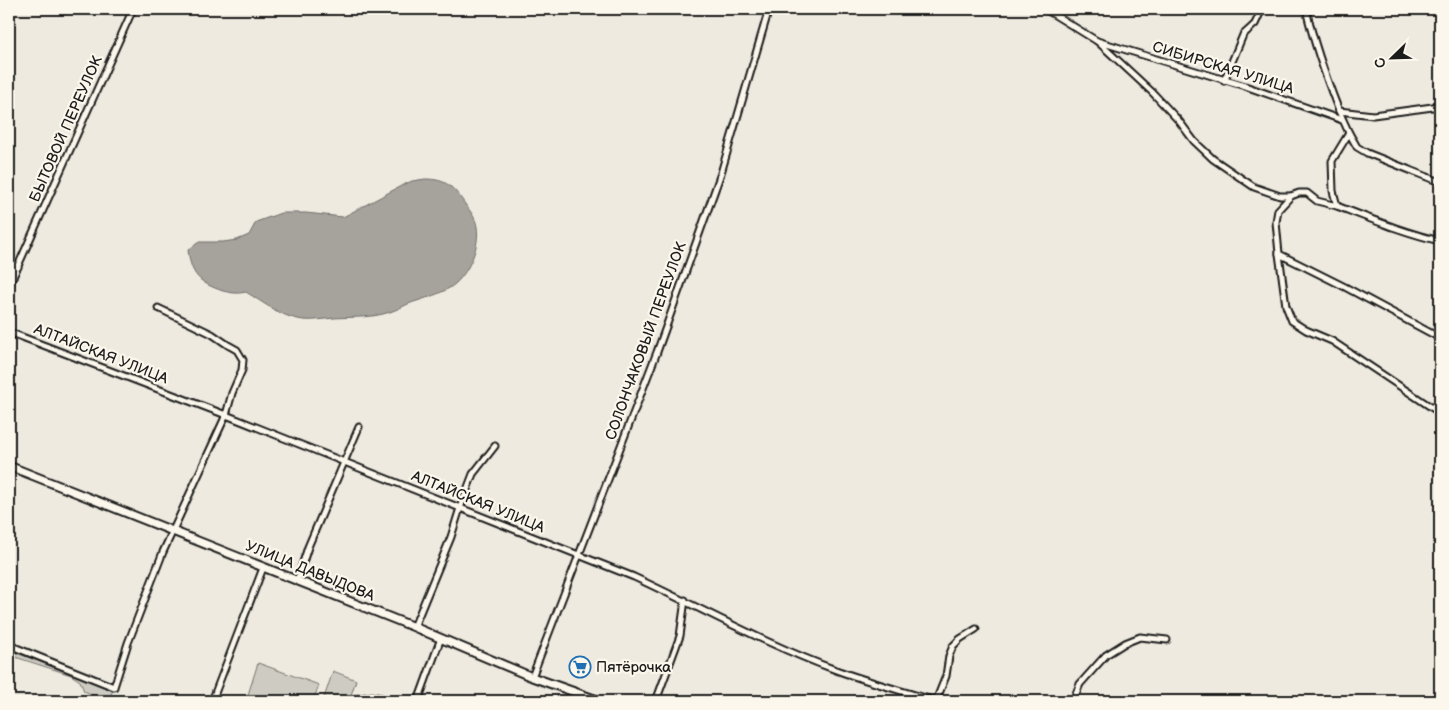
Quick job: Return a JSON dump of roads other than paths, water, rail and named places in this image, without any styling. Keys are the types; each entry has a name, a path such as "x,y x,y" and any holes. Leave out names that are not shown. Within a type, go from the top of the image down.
{"main road":[{"name":"УЛИЦА ДАВЫДОВА","path":"9,466 414,627 532,677 600,701"}],"street":[{"name":"БЫТОВОЙ ПЕРЕУЛОК","path":"9,286 133,9"},
{"name":"СОЛОНЧАКОВЫЙ ПЕРЕУЛОК","path":"532,677 657,352 720,173 768,9"},
{"name":"СИБИРСКАЯ УЛИЦА","path":"1045,9 1097,42 1152,92 1179,121 1194,142 1254,186 1280,196 1291,196 1299,193 1307,194 1317,200 1440,242"},
{"path":"1306,9 1323,72 1342,120 1358,147 1367,153 1440,182"},
{"path":"1224,81 1243,35 1255,24 1261,11"},
{"name":"СИБИРСКАЯ УЛИЦА","path":"1097,42 1245,86 1342,120"},
{"path":"1339,111 1373,115 1440,106"},
{"path":"1337,206 1333,191 1332,161 1349,133"},
{"path":"1291,196 1278,210 1276,222 1286,306 1292,321 1306,330 1332,341 1440,413"},
{"path":"1279,254 1440,338"},
{"path":"9,261 18,267"},
{"path":"9,645 114,687 128,643 163,552 226,415 232,393 242,370 243,360 237,350 212,334 158,308"},
{"name":"АЛТАЙСКАЯ УЛИЦА","path":"9,332 226,415 634,577 685,600 747,632 836,670 935,701"},
{"path":"297,581 308,547 359,427"},
{"path":"414,627 451,537 473,474 495,446"},
{"path":"212,701 263,568"},
{"path":"656,701 680,636 685,600"},
{"path":"935,701 946,676 949,656 953,646 976,629"},
{"path":"1073,701 1080,684 1106,655 1125,643 1140,637 1167,640"},
{"path":"418,701 441,638"}],"place":[{"name":"Пятёрочка","path":"580,667"}]}
